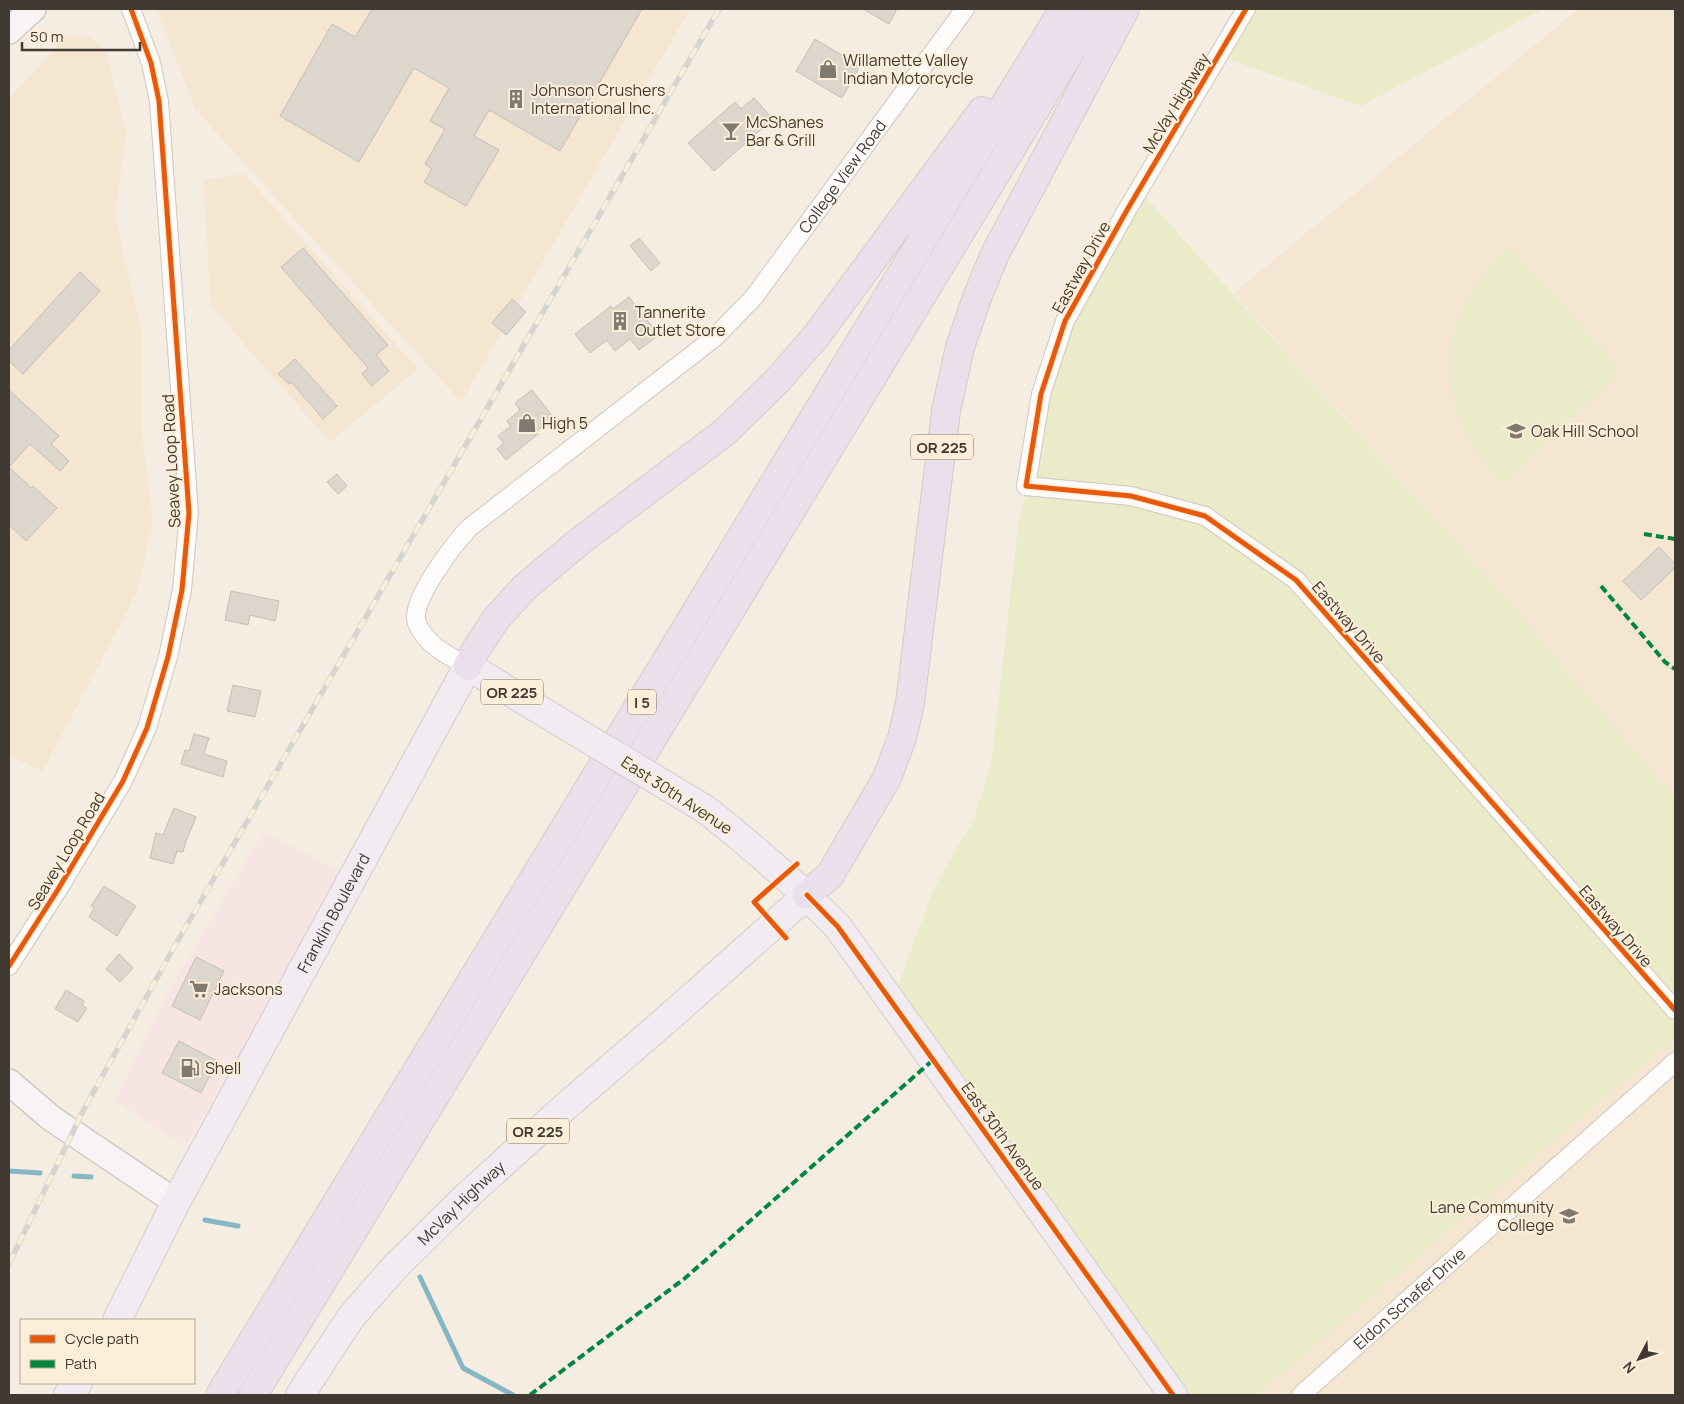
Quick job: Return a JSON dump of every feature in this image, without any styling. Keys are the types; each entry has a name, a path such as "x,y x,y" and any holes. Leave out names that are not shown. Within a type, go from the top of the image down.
{"highway":[{"name":"OR 225","path":"468,666 475,650 496,619 524,588 580,540 726,431 778,380 816,335 1057,9"},
{"name":"I 5","path":"220,1395 969,162 1064,9"},
{"name":"I 5","path":"253,1395 1096,9"},
{"name":"OR 225","path":"807,895 830,875 844,852 888,778 902,738 910,703 946,411 960,347 978,295 995,254 1125,9"}],"main road":[{"path":"9,31 33,9"},
{"name":"East 30th Avenue","path":"468,666 705,809 748,842 807,895 838,927 1173,1395"},
{"name":"Franklin Boulevard","path":"118,1319 176,1202 468,666"},
{"name":"McVay Highway","path":"300,1395 351,1317 395,1267 565,1106 665,1021 807,895"},
{"path":"9,1082 51,1118 176,1202"},
{"path":"68,1395 77,1384"}],"street":[{"name":"Seavey Loop Road","path":"9,966 57,891 123,781 147,728 168,657 182,590 189,513 159,101 152,63 131,9"},
{"name":"College View Road","path":"468,666 448,656 427,641 415,621 419,601 450,549 469,528 714,338 754,297 965,9"},
{"name":"McVay Highway","path":"1128,210 1246,9"},
{"name":"Eastway Drive","path":"1128,210 1065,321 1041,394 1026,486 1131,496 1206,516 1296,580 1675,1010"},
{"name":"Eldon Schafer Drive","path":"1301,1395 1675,1062"}],"shaded area":[{"path":"157,9 690,9 461,402 195,109"},
{"name":"Oak Hill School","path":"1578,9 1675,9 1675,798 1480,568 1234,293"},
{"path":"67,36 92,37 105,51 126,133 115,218 141,327 141,427 153,524 136,594 43,771 9,756 9,99"},
{"path":"244,174 418,369 330,442 211,306 203,180"},
{"path":"264,831 341,872 294,963 186,1147 115,1101 164,999"},
{"name":"Lane Community College","path":"1675,1037 1675,1395 1250,1395"}],"green space":[{"path":"1246,9 1543,9 1361,106 1219,56"},
{"path":"1139,190 1480,568 1675,798 1675,1037 1257,1395 1173,1395 892,1003 933,890 974,819 991,765 1018,528 1051,362"},
{"path":"1509,247 1616,362 1616,377 1503,486 1479,457 1462,426 1452,396 1449,365 1453,334 1465,304 1483,275"}],"building":[{"name":"Johnson Crushers International Inc.","path":"372,9 642,9 560,151 489,110 474,136 499,150 466,206 424,182 432,169 425,164 445,129 430,121 449,88 414,68 359,162 280,116 332,24 355,37"},
{"path":"863,9 897,9 889,24"},
{"name":"Willamette Valley Indian Motorcycle","path":"815,39 860,66 842,98 796,71"},
{"name":"McShanes Bar & Grill","path":"754,98 773,119 714,171 688,143 735,102 741,109"},
{"path":"639,238 660,263 651,271 630,246"},
{"path":"303,248 388,345 376,355 389,371 372,386 362,374 368,368 281,267"},
{"path":"80,272 100,291 23,374 9,361 9,350"},
{"name":"Tannerite Outlet Store","path":"629,297 659,335 639,350 630,339 615,351 607,340 590,353 575,334 611,306 613,309"},
{"path":"512,299 526,312 506,335 492,323"},
{"path":"295,359 337,406 323,419 291,382 289,384 278,374"},
{"path":"9,390 59,436 51,444 69,461 60,471 30,444 9,467"},
{"name":"High 5","path":"532,390 553,417 536,432 538,434 506,460 497,449 504,443 498,436 511,426 507,421 520,410 515,403"},
{"path":"9,467 31,488 33,486 57,508 26,541 9,525"},
{"path":"337,474 347,486 338,494 327,482"},
{"path":"1659,547 1675,564 1675,568 1641,600 1623,581"},
{"path":"231,591 279,601 275,621 250,615 248,625 225,620"},
{"path":"233,685 261,691 255,717 227,711"},
{"path":"194,734 209,738 204,754 227,761 223,777 181,764 185,750 189,751"},
{"path":"174,808 196,817 183,852 177,851 173,864 150,858 156,833 163,835"},
{"path":"104,886 136,906 117,936 89,917 94,908 91,906"},
{"path":"119,954 133,968 120,982 106,969"},
{"path":"196,957 224,971 200,1020 172,1006"},
{"path":"66,990 84,1001 82,1005 87,1008 78,1022 55,1009"},
{"path":"179,1041 217,1061 201,1093 162,1073"}],"waterway":[{"path":"9,1171 40,1173"},
{"path":"74,1176 91,1177"},
{"path":"205,1220 238,1226"},
{"path":"420,1277 463,1368 513,1395"}],"railway":[{"path":"9,1264 83,1111 173,949 719,9"}],"marked path":[{"path":"1644,534 1675,539"},
{"path":"1601,586 1665,662 1675,669"},
{"path":"530,1395 684,1279 933,1060"}],"cycle path":[{"path":"9,966 57,891 123,781 147,728 168,657 182,590 189,513 159,101 151,63 131,9"},
{"path":"1246,9 1127,210 1065,321 1041,394 1026,486 1131,496 1205,516 1296,580 1675,1010"},
{"path":"786,938 754,902 797,864"},
{"path":"807,895 838,927 1173,1395"}],"place":[{"name":"Willamette Valley Indian Motorcycle","path":"828,69"},
{"name":"Johnson Crushers International Inc.","path":"516,99"},
{"name":"McShanes Bar & Grill","path":"731,131"},
{"name":"Tannerite Outlet Store","path":"620,321"},
{"name":"High 5","path":"527,423"},
{"name":"Oak Hill School","path":"1516,431"},
{"name":"Jacksons","path":"199,989"},
{"name":"Shell","path":"190,1068"},
{"name":"Lane Community College","path":"1569,1216"}]}
